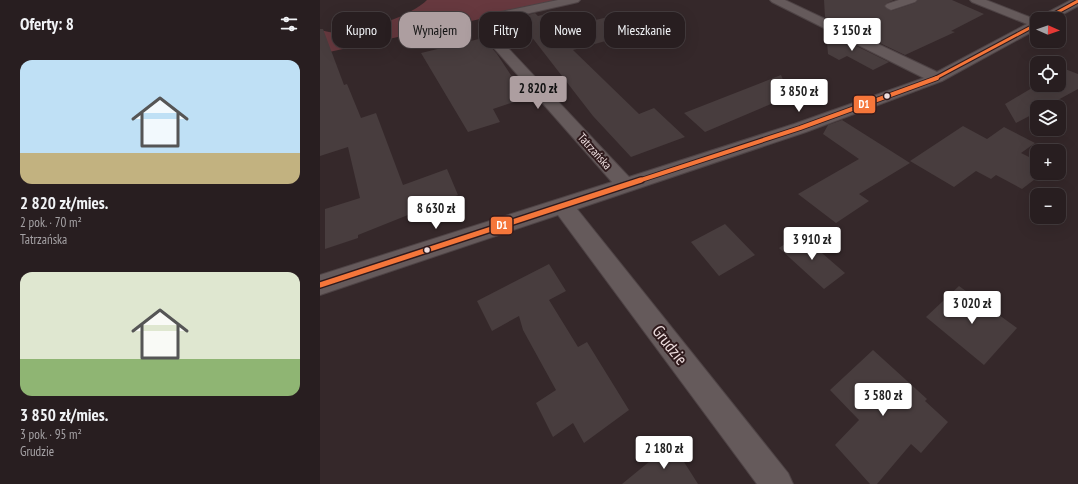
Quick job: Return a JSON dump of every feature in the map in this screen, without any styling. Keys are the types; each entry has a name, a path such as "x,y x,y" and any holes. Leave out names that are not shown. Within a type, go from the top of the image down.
{"street":[{"name":"Tatrzańska","path":"574,0 500,16 486,22 485,31 626,186"},
{"path":"776,0 937,78"},
{"path":"891,6 911,0"},
{"path":"976,0 1030,21"},
{"path":"1058,12 1078,1"},
{"path":"320,285 800,128 937,78 1030,28"},
{"name":"Grudzie","path":"563,206 777,484"}],"shaded area":[{"path":"427,0 567,0 512,12 479,12 479,19 471,21 471,12 410,12"},
{"path":"398,17 399,37 391,38 391,20"},
{"path":"320,30 332,32 332,48 347,48 320,54"}],"building":[{"path":"824,0 894,0 884,6 891,11 915,3 918,0 952,0 984,14 951,31 955,32 905,55 825,17"},
{"path":"535,13 538,16 540,16 540,48 532,37 532,14"},
{"path":"604,18 604,41 596,44 596,20"},
{"path":"320,29 323,29 344,85 347,84 361,118 376,113 403,185 447,169 458,195 358,235 358,238 325,249 325,209 360,198 348,147 320,156"},
{"path":"826,31 889,62 873,70 847,56 839,60 828,54"},
{"path":"479,39 479,48 492,48 526,98 493,109 500,122 468,132 421,53 442,48 471,48 471,41"},
{"path":"540,48 580,48 573,50 639,114 654,108 685,137 631,157 593,116"},
{"path":"1066,69 1078,74 1078,89 1058,100 1030,100 1030,116 1016,123 1005,104 1030,89 1030,92 1066,92"},
{"path":"781,75 790,96 705,132 684,113"},
{"path":"842,120 910,163 859,194 869,201 836,223 798,194 859,159 823,134 828,125"},
{"path":"963,126 987,139 1004,127 1035,143 1030,144 1030,147 1021,153 1030,158 1030,180 1034,180 1022,189 996,175 991,179 976,171 954,187 910,161"},
{"path":"725,224 755,255 719,276 691,242"},
{"path":"800,234 845,273 824,289 779,248"},
{"path":"549,264 566,291 549,300 578,347 587,342 629,410 584,443 573,423 553,437 536,403 556,390 523,330 519,316 492,331 477,301"},
{"path":"959,286 1017,328 984,365 926,317"},
{"path":"873,350 927,399 925,401 948,422 921,453 911,444 877,484 870,484 835,445 859,420 830,390"},
{"path":"672,443 698,484 622,484"}],"transit line":[{"name":"D1","path":"1058,12 1078,1"},
{"name":"D1","path":"320,285 800,128 937,78 1030,28"}]}
